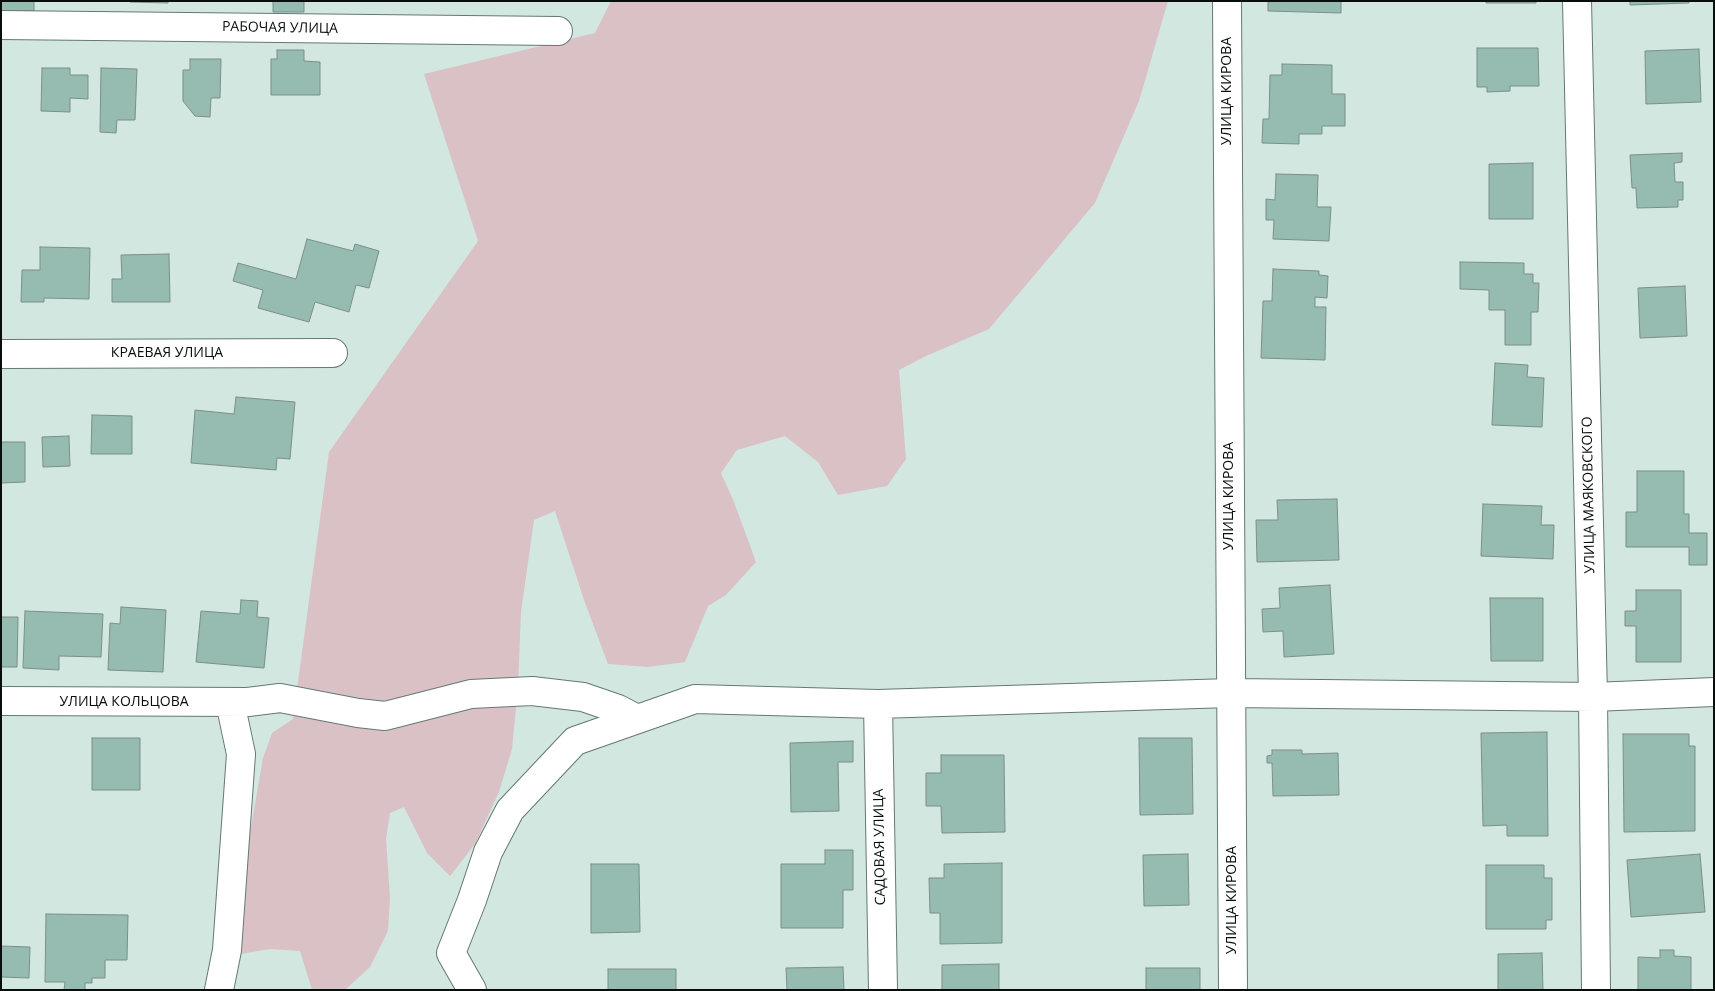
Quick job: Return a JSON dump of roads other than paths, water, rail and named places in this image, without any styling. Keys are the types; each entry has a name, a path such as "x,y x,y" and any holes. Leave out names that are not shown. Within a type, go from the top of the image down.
{"street":[{"name":"УЛИЦА КИРОВА","path":"1227,1 1233,990"},
{"name":"УЛИЦА МАЯКОВСКОГО","path":"1577,1 1593,697 1596,990"},
{"name":"РАБОЧАЯ УЛИЦА","path":"1,25 558,31"},
{"name":"КРАЕВАЯ УЛИЦА","path":"1,354 333,353"},
{"name":"УЛИЦА КОЛЬЦОВА","path":"1,701 239,702 280,698 358,713 385,716 471,694 532,691 583,698 618,709 637,719"},
{"path":"472,990 451,953 488,852 510,810 575,741 695,699 878,704 1230,693 1593,697 1714,692"},
{"path":"220,990 227,941 242,754 239,702"},
{"name":"САДОВАЯ УЛИЦА","path":"878,704 883,990"}]}
